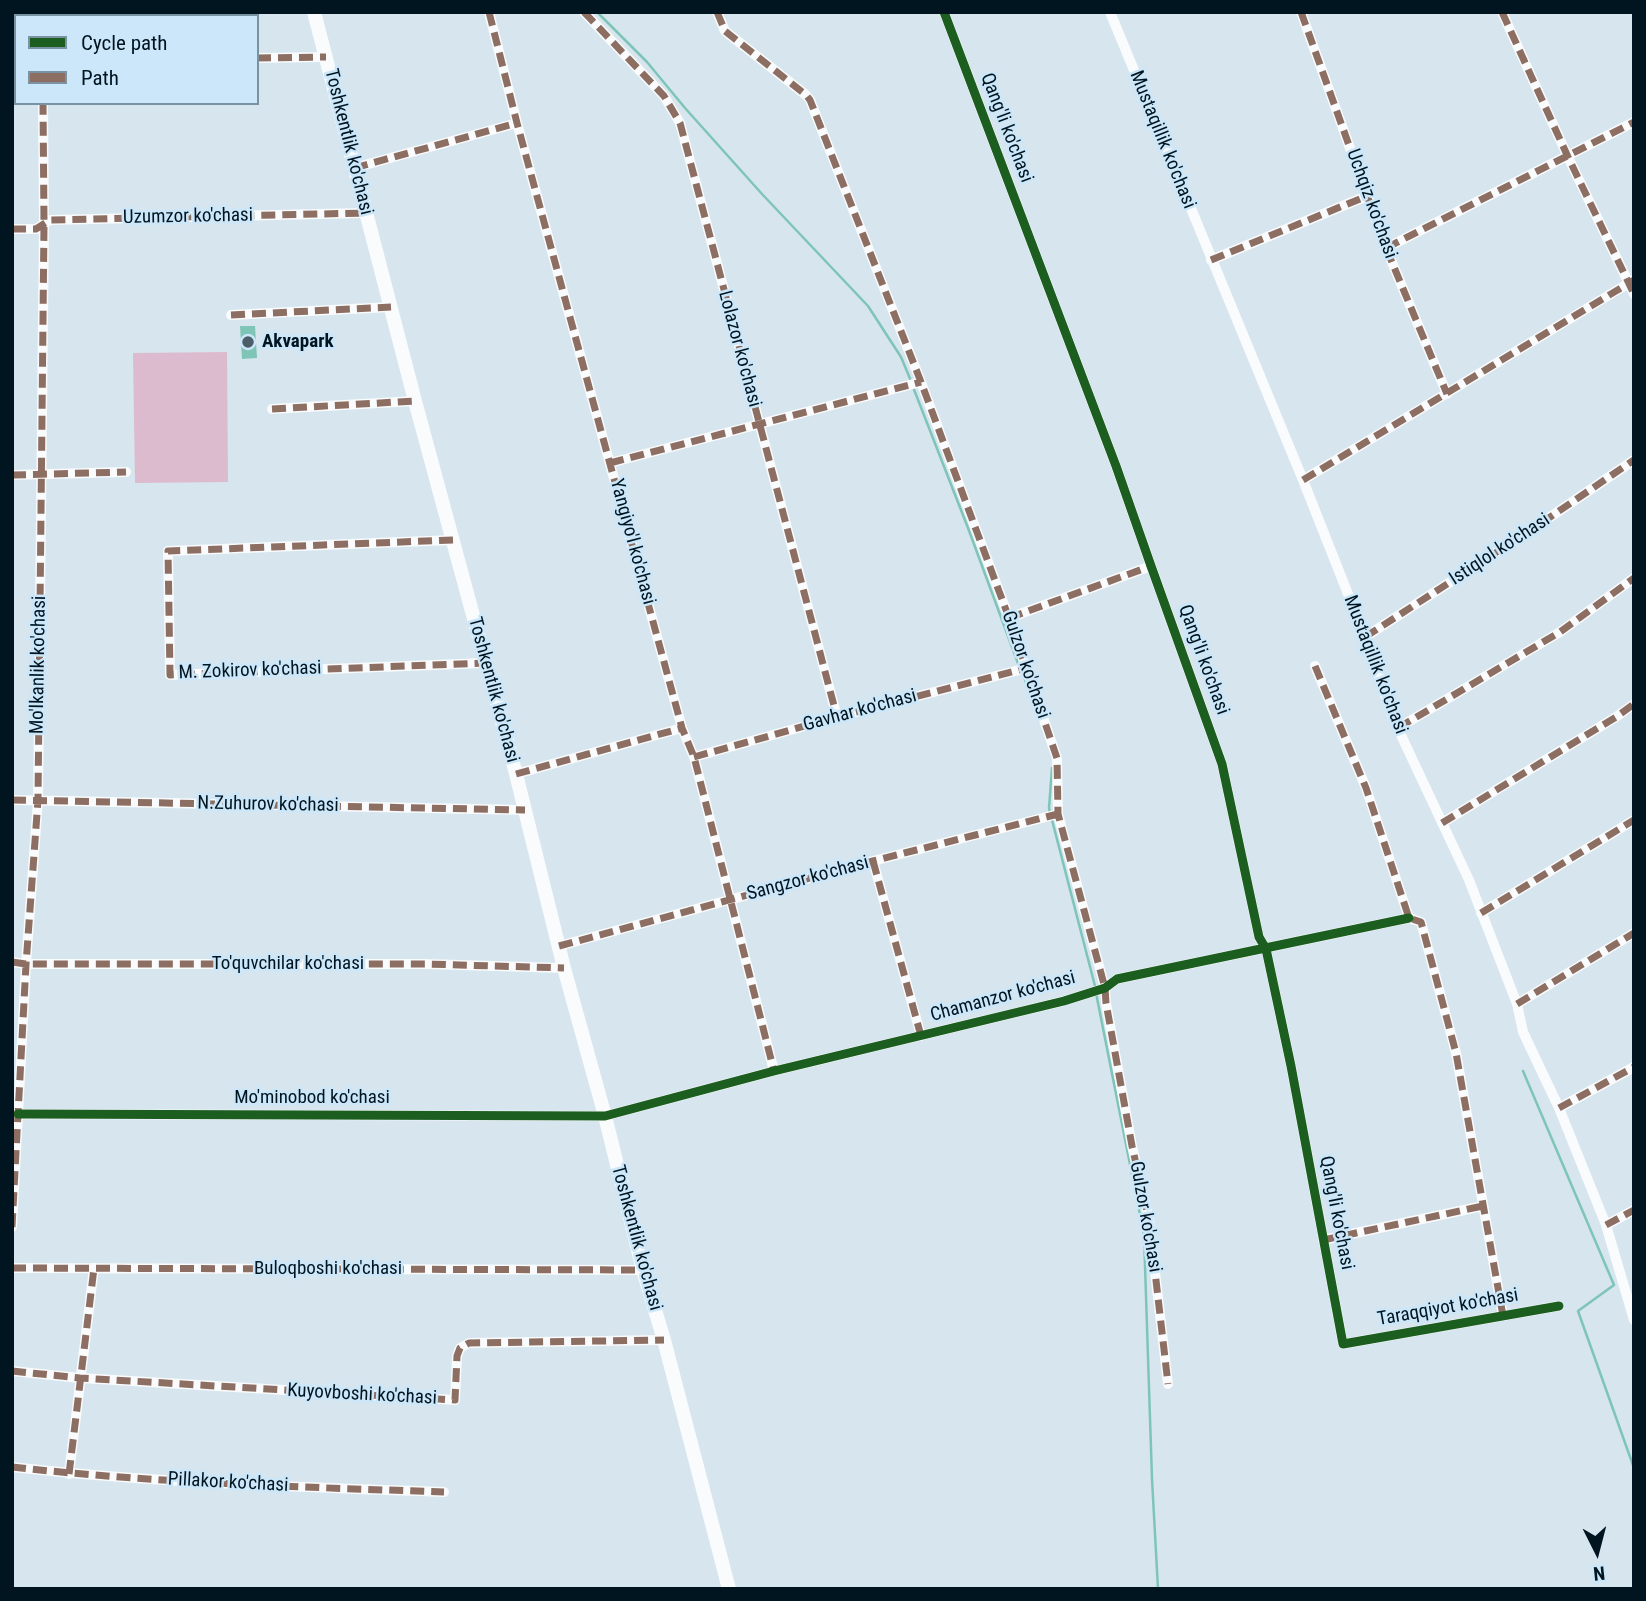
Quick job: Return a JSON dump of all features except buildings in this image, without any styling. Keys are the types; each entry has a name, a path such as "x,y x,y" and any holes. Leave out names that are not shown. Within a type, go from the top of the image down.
{"main road":[{"name":"Toshkentlik ko'chasi","path":"314,12 729,1589"}],"street":[{"name":"Yangiyo'l ko'chasi","path":"489,12 682,728 694,757 774,1071"},
{"name":"Lolazor ko'chasi","path":"584,12 664,96 680,123 837,717"},
{"name":"Gulzor ko'chasi","path":"716,12 725,32 810,100 921,382 1009,618 1057,758 1058,814 1105,988 1132,1146 1149,1220 1168,1384"},
{"name":"Qang'li ko'chasi","path":"944,12 1116,466 1222,764 1259,937 1266,949 1291,1066 1343,1344"},
{"name":"Mustaqillik ko'chasi","path":"1110,12 1303,480 1398,728 1469,880 1517,1004 1523,1032 1559,1108 1606,1225 1634,1320"},
{"name":"Uchqiz ko'chasi","path":"1301,12 1386,248 1447,394"},
{"path":"1503,12 1568,157 1631,282 1634,294"},
{"path":"259,58 326,57"},
{"name":"Mo'lkanlik ko'chasi","path":"12,1227 18,1114 17,1061 38,800 43,105"},
{"path":"1386,248 1634,122"},
{"path":"354,168 517,123"},
{"path":"1211,260 1367,197"},
{"name":"Uzumzor ko'chasi","path":"12,229 36,229 50,220 365,213"},
{"path":"1303,480 1631,282"},
{"path":"231,315 391,307"},
{"path":"610,463 921,382"},
{"path":"272,409 415,401"},
{"name":"Istiqlol ko'chasi","path":"1365,637 1634,460"},
{"path":"12,475 126,472"},
{"name":"M. Zokirov ko'chasi","path":"453,540 168,551 170,675 486,663"},
{"path":"1009,618 1151,566"},
{"path":"1398,728 1560,632 1634,578"},
{"path":"1315,666 1366,788 1409,918 1421,922 1456,1053 1503,1316"},
{"name":"Gavhar ko'chasi","path":"694,757 1027,668"},
{"path":"1442,823 1634,704"},
{"path":"516,775 682,728"},
{"name":"N.Zuhurov ko'chasi","path":"12,800 524,810"},
{"name":"Sangzor ko'chasi","path":"559,946 1058,814"},
{"path":"1482,913 1634,820"},
{"path":"873,861 921,1036"},
{"name":"Chamanzor ko'chasi","path":"605,1116 774,1071 1064,1001 1105,988 1117,979 1409,918"},
{"path":"1517,1004 1634,933"},
{"name":"To'quvchilar ko'chasi","path":"12,962 425,964 565,968"},
{"path":"1559,1108 1634,1067"},
{"name":"Mo'minobod ko'chasi","path":"18,1114 605,1116"},
{"path":"1323,1240 1483,1206"},
{"path":"1606,1225 1634,1210"},
{"name":"Buloqboshi ko'chasi","path":"12,1268 643,1270"},
{"path":"69,1474 94,1268"},
{"name":"Taraqqiyot ko'chasi","path":"1343,1344 1559,1306"},
{"name":"Kuyovboshi ko'chasi","path":"12,1371 80,1378 455,1400 457,1356 460,1348 469,1343 664,1340"},
{"name":"Pillakor ko'chasi","path":"12,1467 69,1474 444,1492"}],"shaded area":[{"name":"Akvapark","path":"240,326 255,326 257,358 242,359"},
{"path":"227,352 228,482 135,483 133,353"}],"waterway":[{"path":"597,12 647,62 762,194 868,306 901,357 911,381"},
{"path":"913,387 1019,666"},
{"path":"1022,672 1027,685"},
{"path":"1050,813 1052,768"},
{"path":"1052,820 1095,986"},
{"path":"1096,993 1144,1235 1158,1589"},
{"path":"1523,1071 1614,1285 1578,1311 1634,1468"}],"marked path":[{"path":"489,12 682,728 694,757 774,1071"},
{"path":"584,12 664,96 680,123 837,717"},
{"path":"717,12 725,31 810,100 921,382 1009,618 1057,758 1058,814 1105,988 1132,1146 1149,1220 1168,1384"},
{"path":"1301,12 1386,248 1447,394"},
{"path":"1502,12 1634,294"},
{"path":"259,58 326,57"},
{"path":"12,1227 38,800 43,105"},
{"path":"1386,248 1634,122"},
{"path":"354,168 517,123"},
{"path":"1211,260 1367,196"},
{"path":"12,229 36,229 50,220 365,213"},
{"path":"1303,480 1634,280"},
{"path":"231,315 391,307"},
{"path":"610,463 921,382"},
{"path":"272,409 415,401"},
{"path":"1365,637 1634,460"},
{"path":"12,475 126,472"},
{"path":"453,540 168,551 170,675 486,663"},
{"path":"1009,618 1151,566"},
{"path":"1398,728 1560,632 1634,578"},
{"path":"1315,666 1366,788 1409,918 1421,922 1456,1053 1503,1316"},
{"path":"694,757 1027,668"},
{"path":"1442,823 1634,704"},
{"path":"516,774 682,728"},
{"path":"12,800 525,810"},
{"path":"559,946 1058,814"},
{"path":"1481,913 1634,820"},
{"path":"873,861 921,1036"},
{"path":"1517,1004 1634,933"},
{"path":"12,962 425,964 564,968"},
{"path":"1559,1108 1634,1067"},
{"path":"1323,1240 1483,1206"},
{"path":"1606,1225 1634,1210"},
{"path":"12,1268 643,1270"},
{"path":"69,1474 94,1268"},
{"path":"12,1371 80,1378 455,1400 457,1356 460,1348 469,1343 664,1340"},
{"path":"12,1467 174,1481 444,1492"}],"cycle path":[{"path":"944,12 1116,466 1222,764 1259,937 1266,949 1291,1066 1343,1344 1559,1306"},
{"path":"18,1114 605,1116 774,1071 1064,1001 1105,988 1117,979 1409,918"}],"place":[{"name":"Akvapark","path":"248,342"}]}
